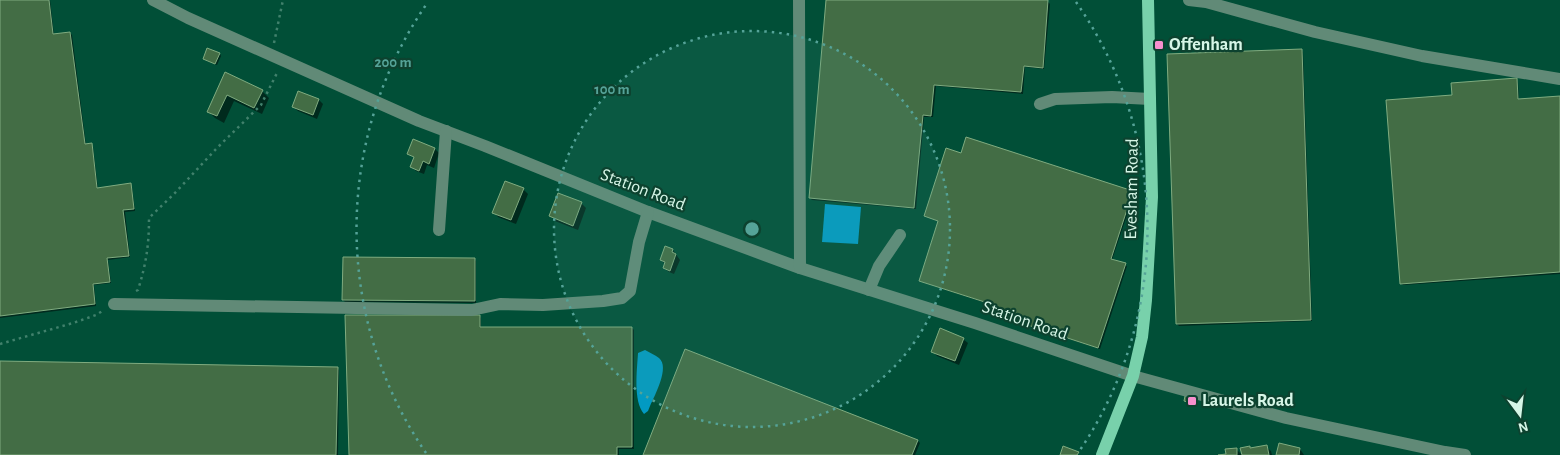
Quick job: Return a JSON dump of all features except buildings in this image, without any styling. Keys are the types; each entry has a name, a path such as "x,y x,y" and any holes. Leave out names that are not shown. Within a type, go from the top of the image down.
{"main road":[{"name":"Evesham Road","path":"1102,455 1133,376 1142,337 1146,300 1152,197 1148,0"}],"street":[{"name":"Station Road","path":"153,0 188,18 419,121 648,212 800,268 975,323 1133,376"},
{"path":"800,0 800,268"},
{"path":"1189,0 1206,2 1315,32 1422,56 1560,79"},
{"path":"1040,104 1055,99 1112,97 1150,99"},
{"path":"440,230 446,131"},
{"path":"114,304 472,310 500,304 543,305 622,298 630,291 639,242 648,212"},
{"path":"869,290 879,266 900,235"},
{"path":"1133,376 1286,418 1465,455"}],"path":[{"path":"0,344 89,317 138,290 146,266 149,244 149,218 261,105 277,58 283,0"}],"water":[{"path":"825,204 861,207 858,244 822,242"},
{"path":"645,350 659,358 663,368 658,388 648,411 644,414 638,401 637,376 638,353"}],"place":[{"name":"Offenham","path":"1159,45"},
{"name":"Laurels Road","path":"1192,401"}]}
